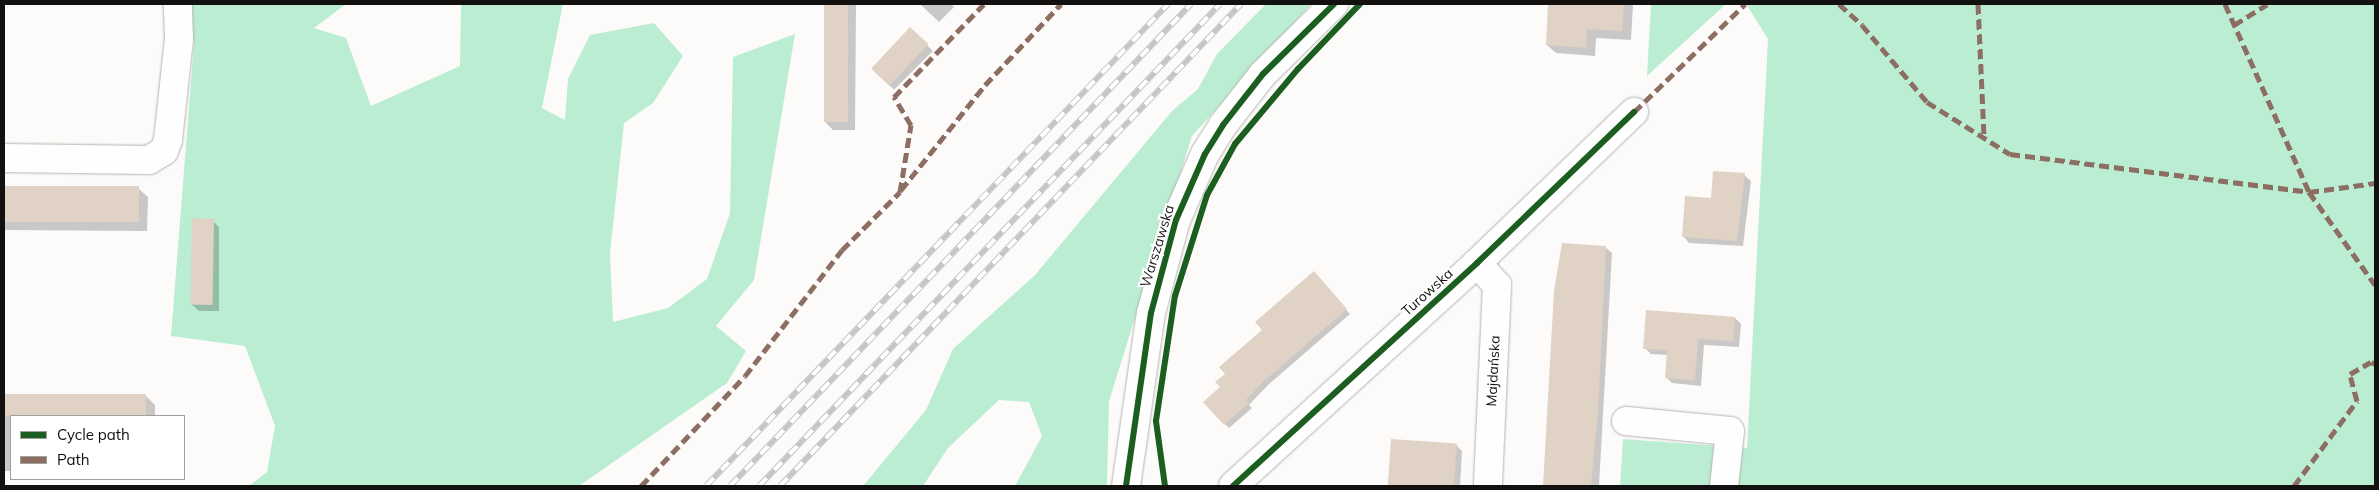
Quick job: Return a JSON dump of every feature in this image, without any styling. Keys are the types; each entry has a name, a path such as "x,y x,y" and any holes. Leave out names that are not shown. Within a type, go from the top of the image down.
{"street":[{"path":"4,158 149,160 164,151 168,140 179,39 178,4"},
{"name":"Warszawska","path":"1126,486 1151,313 1176,220 1205,154 1223,125 1263,74 1334,4"},
{"name":"Turowska","path":"1233,486 1477,263 1634,112"},
{"name":"Majdańska","path":"1477,263 1497,285 1488,486"},
{"path":"1626,421 1730,431 1724,486"}],"green space":[{"path":"189,4 346,4 314,28 346,38 371,106 460,66 461,4 563,4 542,108 565,120 568,79 590,35 654,23 683,56 653,103 624,123 610,253 613,322 668,308 707,279 730,213 733,57 795,34 754,280 716,326 746,351 727,383 579,486 249,486 267,472 275,426 245,346 171,336 194,43 183,19"},
{"path":"1266,4 1311,4 1192,136 1109,401 1107,486 1015,486 1042,436 1029,402 999,400 948,448 923,486 863,486 926,410 953,349 1035,275 1172,111 1198,89 1217,54"},
{"path":"1651,4 1726,4 1647,76"},
{"path":"1746,4 2375,4 2375,486 1620,486 1623,439 1747,448 1768,39"}],"building":[{"path":"824,4 848,4 848,122 824,122"},
{"path":"1548,4 1624,4 1622,31 1587,29 1586,48 1546,45"},
{"path":"910,27 928,44 889,86 871,69"},
{"path":"1713,171 1745,173 1737,241 1682,237 1685,196 1711,198"},
{"path":"4,186 139,186 139,222 4,222"},
{"path":"192,219 214,219 212,305 191,305"},
{"path":"1562,243 1606,246 1598,411 1591,486 1543,486 1554,291"},
{"path":"1314,271 1347,309 1264,381 1246,400 1249,403 1224,425 1203,402 1220,387 1215,382 1225,374 1219,367 1262,330 1255,322"},
{"path":"1646,310 1735,317 1733,341 1698,339 1695,380 1665,378 1667,350 1643,349"},
{"path":"4,394 146,394 146,415 4,416"},
{"path":"1391,439 1457,444 1454,486 1388,486"}],"railway":[{"path":"706,486 1168,4"},
{"path":"730,486 1191,4"},
{"path":"759,486 1220,4"},
{"path":"780,486 1241,4"}],"marked path":[{"path":"641,486 745,376 842,250 900,192 911,125 894,97 984,4"},
{"path":"901,190 985,85 1061,4"},
{"path":"1634,112 1745,4"},
{"path":"1839,4 1862,25 1927,102 2010,154 2309,192 2375,183"},
{"path":"1978,4 1984,138"},
{"path":"2225,4 2309,192 2375,285"},
{"path":"2234,25 2267,4"},
{"path":"2294,486 2357,401 2350,374 2371,362 2375,364"}],"cycle path":[{"path":"1126,486 1151,313 1176,220 1205,154 1223,125 1263,74 1334,4"},
{"path":"1165,486 1156,421 1175,296 1207,195 1235,144 1298,69 1360,4"},
{"path":"1233,486 1477,263 1634,112"}]}
